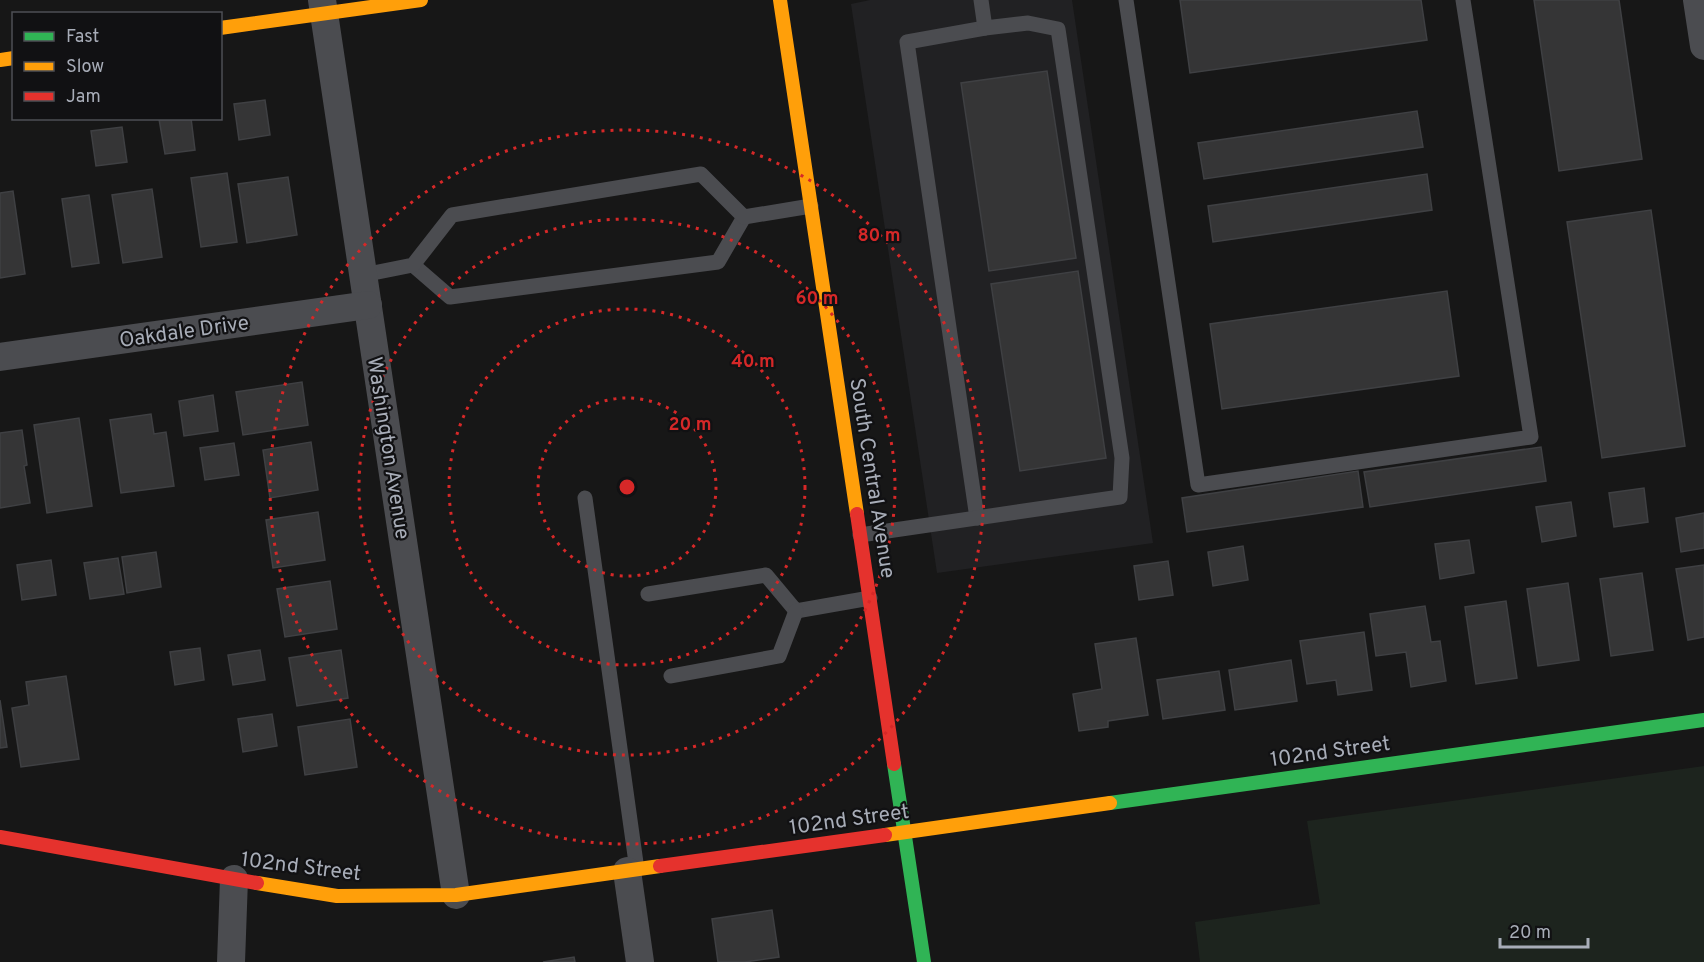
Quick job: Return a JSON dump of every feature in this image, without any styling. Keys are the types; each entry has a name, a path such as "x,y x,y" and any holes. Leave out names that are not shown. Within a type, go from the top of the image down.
{"street":[{"path":"222,28 323,7 421,0"},
{"name":"South Central Avenue","path":"780,0 924,962"},
{"path":"1697,0 1704,46"},
{"name":"Washington Avenue","path":"323,7 456,895"},
{"name":"Oakdale Drive","path":"0,357 368,304"},
{"name":"102nd Street","path":"0,837 337,896 456,895 1704,720"},
{"path":"632,871 640,962"},
{"path":"231,962 234,879"}],"lane":[{"path":"981,0 985,28"},
{"path":"1126,0 1198,484 1531,437 1463,0"},
{"path":"860,535 977,518 1120,497 1122,458 1058,29 1028,23 907,42 977,518"},
{"path":"363,275 413,265 452,215 701,174 744,218"},
{"path":"413,265 450,297 718,262 744,218 811,206"},
{"path":"585,498 632,871"},
{"path":"648,594 766,575 795,611"},
{"path":"795,611 870,598"},
{"path":"671,676 778,656 795,611"}],"shaded area":[{"path":"870,0 1072,0 1153,543 937,573 851,4"},
{"path":"1704,766 1704,962 1200,962 1195,922 1320,904 1307,821"}],"building":[{"path":"1180,0 1421,0 1427,40 1190,73"},
{"path":"1534,0 1619,0 1642,159 1559,171"},
{"path":"1047,71 1076,258 989,271 961,83"},
{"path":"265,100 270,135 239,140 234,104"},
{"path":"1417,111 1423,147 1204,179 1198,143"},
{"path":"159,120 191,120 195,150 165,154"},
{"path":"122,127 127,162 96,166 91,131"},
{"path":"227,173 237,242 201,247 191,178"},
{"path":"1427,174 1432,210 1213,242 1208,206"},
{"path":"288,177 297,235 247,243 238,184"},
{"path":"152,189 162,257 123,263 112,195"},
{"path":"13,191 25,274 0,278 0,193"},
{"path":"89,195 99,263 72,267 62,199"},
{"path":"1651,210 1685,446 1602,458 1567,222"},
{"path":"1078,271 1106,458 1020,471 991,284"},
{"path":"1447,291 1459,376 1222,409 1210,324"},
{"path":"302,382 308,425 243,435 236,392"},
{"path":"213,395 218,431 184,436 179,401"},
{"path":"151,414 154,434 166,432 174,486 121,493 110,420"},
{"path":"79,418 92,506 47,513 34,425"},
{"path":"22,430 27,465 24,466 30,503 0,508 0,433"},
{"path":"311,442 318,490 270,498 263,450"},
{"path":"234,443 239,475 205,480 200,448"},
{"path":"1541,447 1546,481 1370,507 1364,472"},
{"path":"1358,471 1363,507 1187,532 1182,498"},
{"path":"1644,488 1648,522 1614,527 1609,493"},
{"path":"1571,502 1576,536 1542,542 1536,507"},
{"path":"318,512 325,560 273,568 266,520"},
{"path":"1704,513 1704,548 1681,552 1676,518"},
{"path":"1469,540 1474,573 1440,579 1435,544"},
{"path":"1243,546 1248,580 1213,586 1208,552"},
{"path":"156,552 161,587 127,593 122,557"},
{"path":"118,558 124,594 90,599 84,563"},
{"path":"51,560 56,595 22,600 17,565"},
{"path":"1168,561 1173,595 1139,600 1134,566"},
{"path":"1704,565 1704,637 1688,640 1676,569"},
{"path":"1642,573 1653,650 1611,656 1600,579"},
{"path":"330,581 337,629 285,637 277,589"},
{"path":"1568,583 1579,660 1538,666 1527,589"},
{"path":"1506,601 1517,678 1476,684 1465,607"},
{"path":"1425,606 1431,642 1440,641 1446,681 1411,687 1406,652 1376,656 1370,614"},
{"path":"1364,632 1372,690 1338,695 1336,680 1307,684 1300,641"},
{"path":"1136,638 1148,715 1108,721 1108,727 1079,731 1073,694 1102,689 1095,644"},
{"path":"200,648 204,680 175,685 170,652"},
{"path":"260,650 265,680 233,685 228,655"},
{"path":"341,650 348,698 297,706 289,658"},
{"path":"1291,660 1297,701 1235,710 1229,670"},
{"path":"1219,671 1225,710 1163,719 1157,680"},
{"path":"66,676 79,759 21,767 12,708 29,705 26,682"},
{"path":"0,700 7,747 0,748"},
{"path":"272,714 277,746 243,752 238,719"},
{"path":"350,719 357,767 305,775 298,727"},
{"path":"772,910 779,957 745,962 718,962 712,919"},
{"path":"574,957 575,962 543,962"}],"traffic: fast":[{"path":"1110,803 1704,720"},
{"path":"894,764 924,962"}],"traffic: slow":[{"path":"222,28 421,0"},
{"path":"780,0 857,514"},
{"path":"0,60 12,58"},
{"path":"885,835 1110,803"},
{"path":"257,883 337,896 456,895 660,866"}],"traffic: jam":[{"path":"857,514 894,764"},
{"path":"660,866 885,835"},
{"path":"0,837 257,883"}]}
